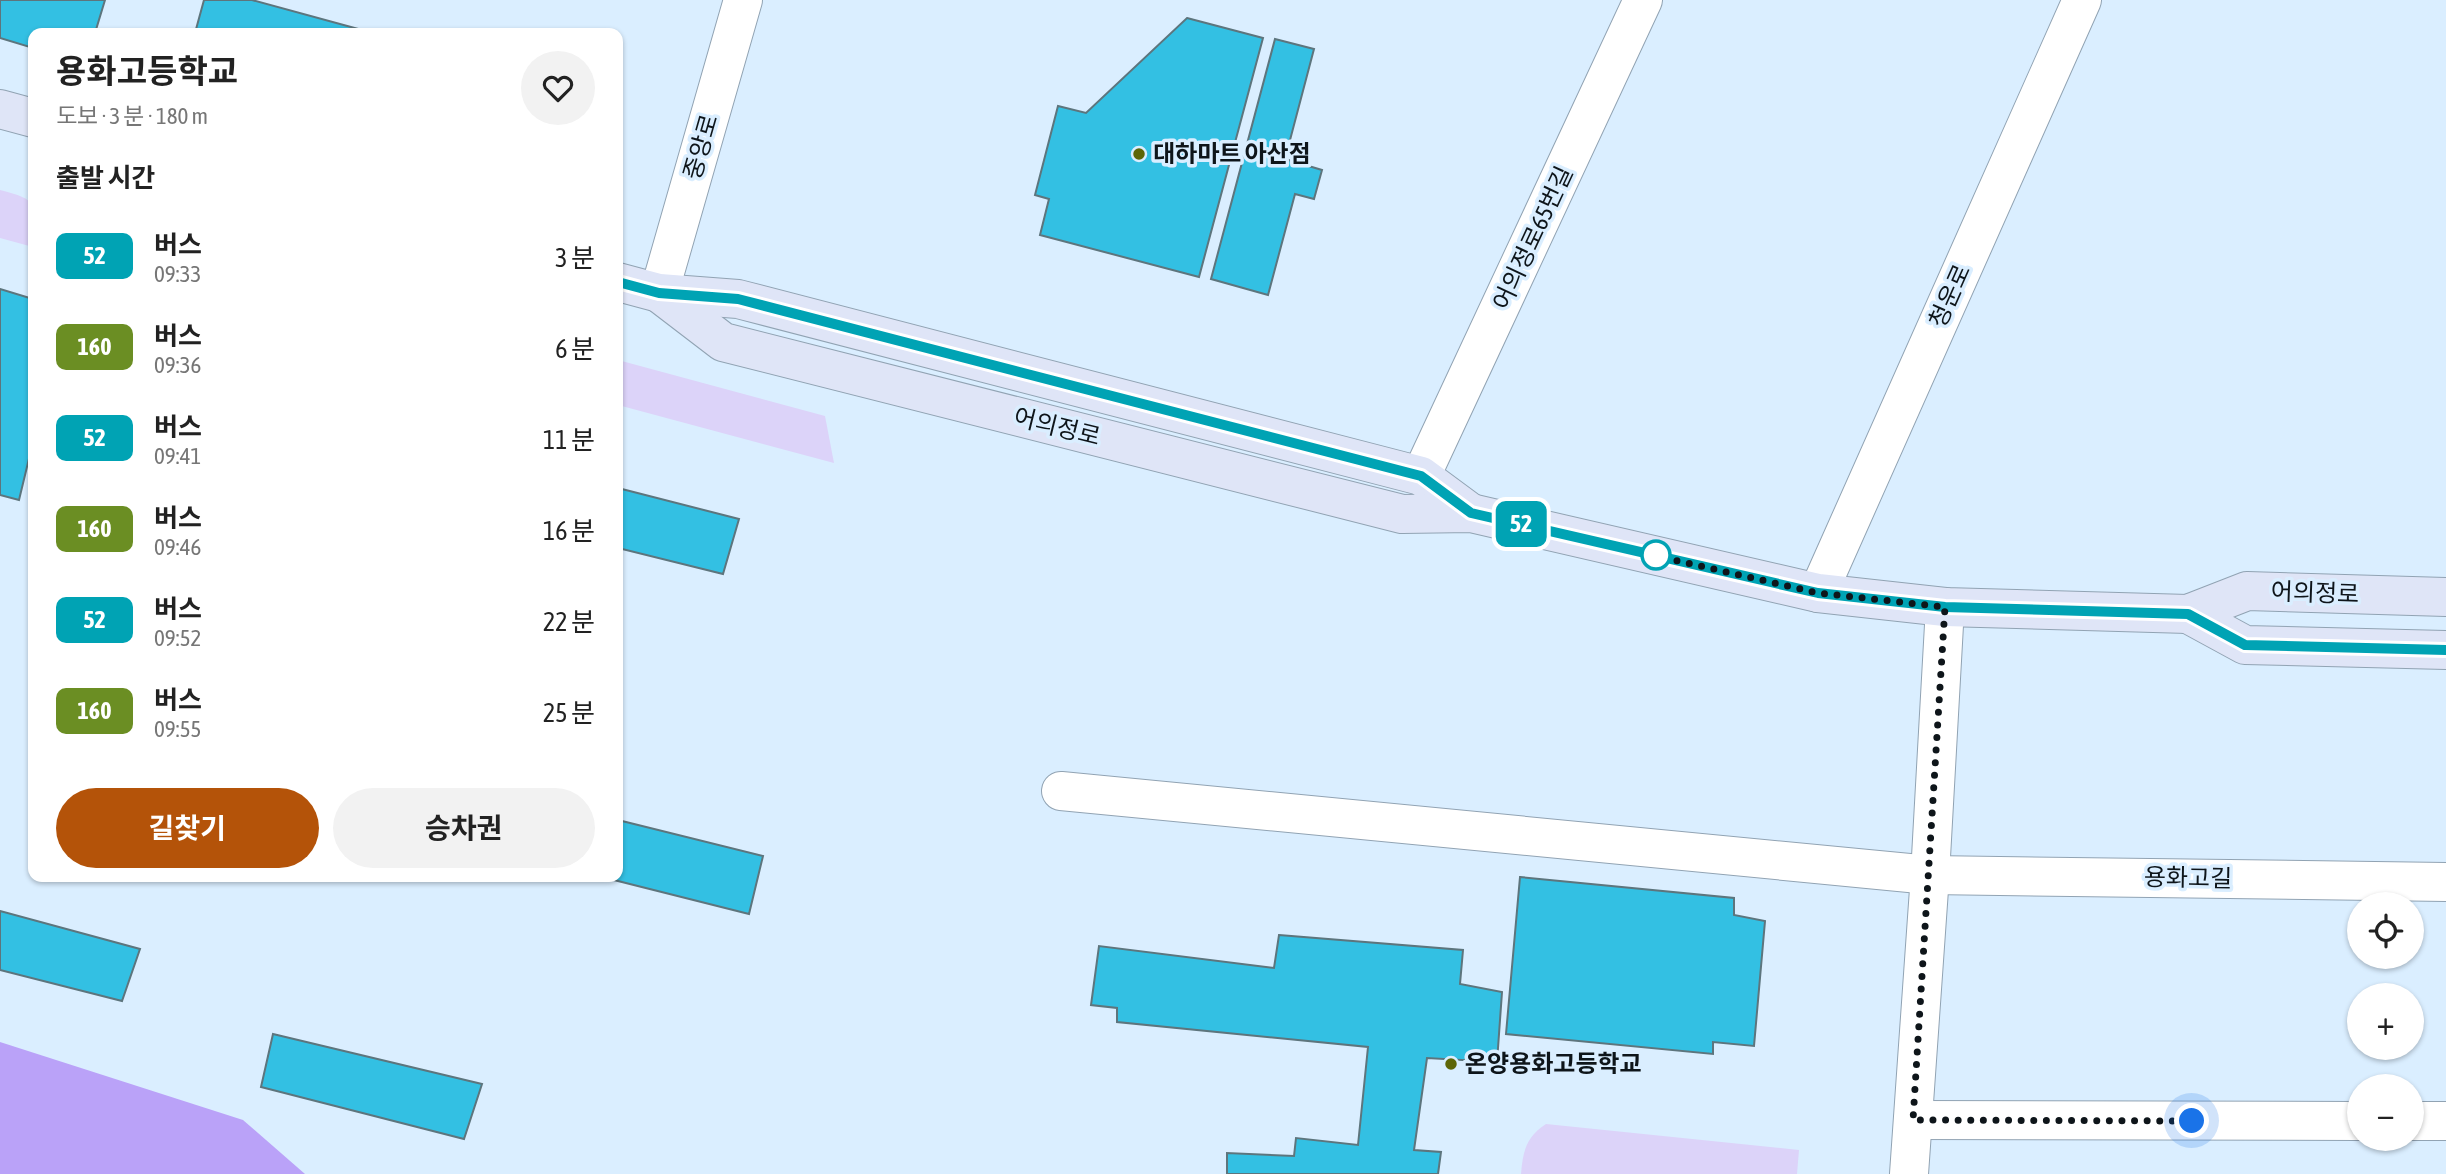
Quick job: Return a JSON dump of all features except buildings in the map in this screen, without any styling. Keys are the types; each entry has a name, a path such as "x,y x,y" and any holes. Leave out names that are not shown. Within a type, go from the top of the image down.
{"main road":[{"path":"0,108 28,116"},
{"name":"어의정로","path":"623,283 659,293 738,299 1421,476 1471,513"},
{"name":"어의정로","path":"659,293 723,342 1402,514 1471,513 1818,593 1945,607 2188,614 2248,591 2446,597"},
{"name":"어의정로","path":"2188,614 2245,645 2446,650"}],"street":[{"name":"중앙로","path":"659,293 743,0"},
{"name":"어의정로65번길","path":"1421,476 1643,0"},
{"name":"청운로","path":"1818,593 2082,0"},
{"path":"1909,1174 1945,607"},
{"name":"용화고길","path":"1061,791 1930,875 2446,882"},
{"path":"1913,1120 2347,1121"},
{"path":"2424,1121 2446,1121"}],"shaded area":[{"path":"0,190 28,201 28,246 0,238"},
{"path":"623,361 825,416 834,463 623,406"},
{"path":"0,1042 243,1120 305,1174 0,1174"},
{"path":"1546,1124 1799,1150 1797,1174 1521,1174 1530,1139"}],"bus line":[{"name":"52","path":"623,283 659,293 738,299 1421,476 1471,513 1818,593 1945,607 2188,614 2245,645 2446,650"}],"place":[{"name":"대하마트 아산점","path":"1139,154"},
{"name":"온양용화고등학교","path":"1451,1064"}],"route":[{"path":"1656,555 1648,554 1818,593 1945,607 1913,1120 2192,1121"}]}
